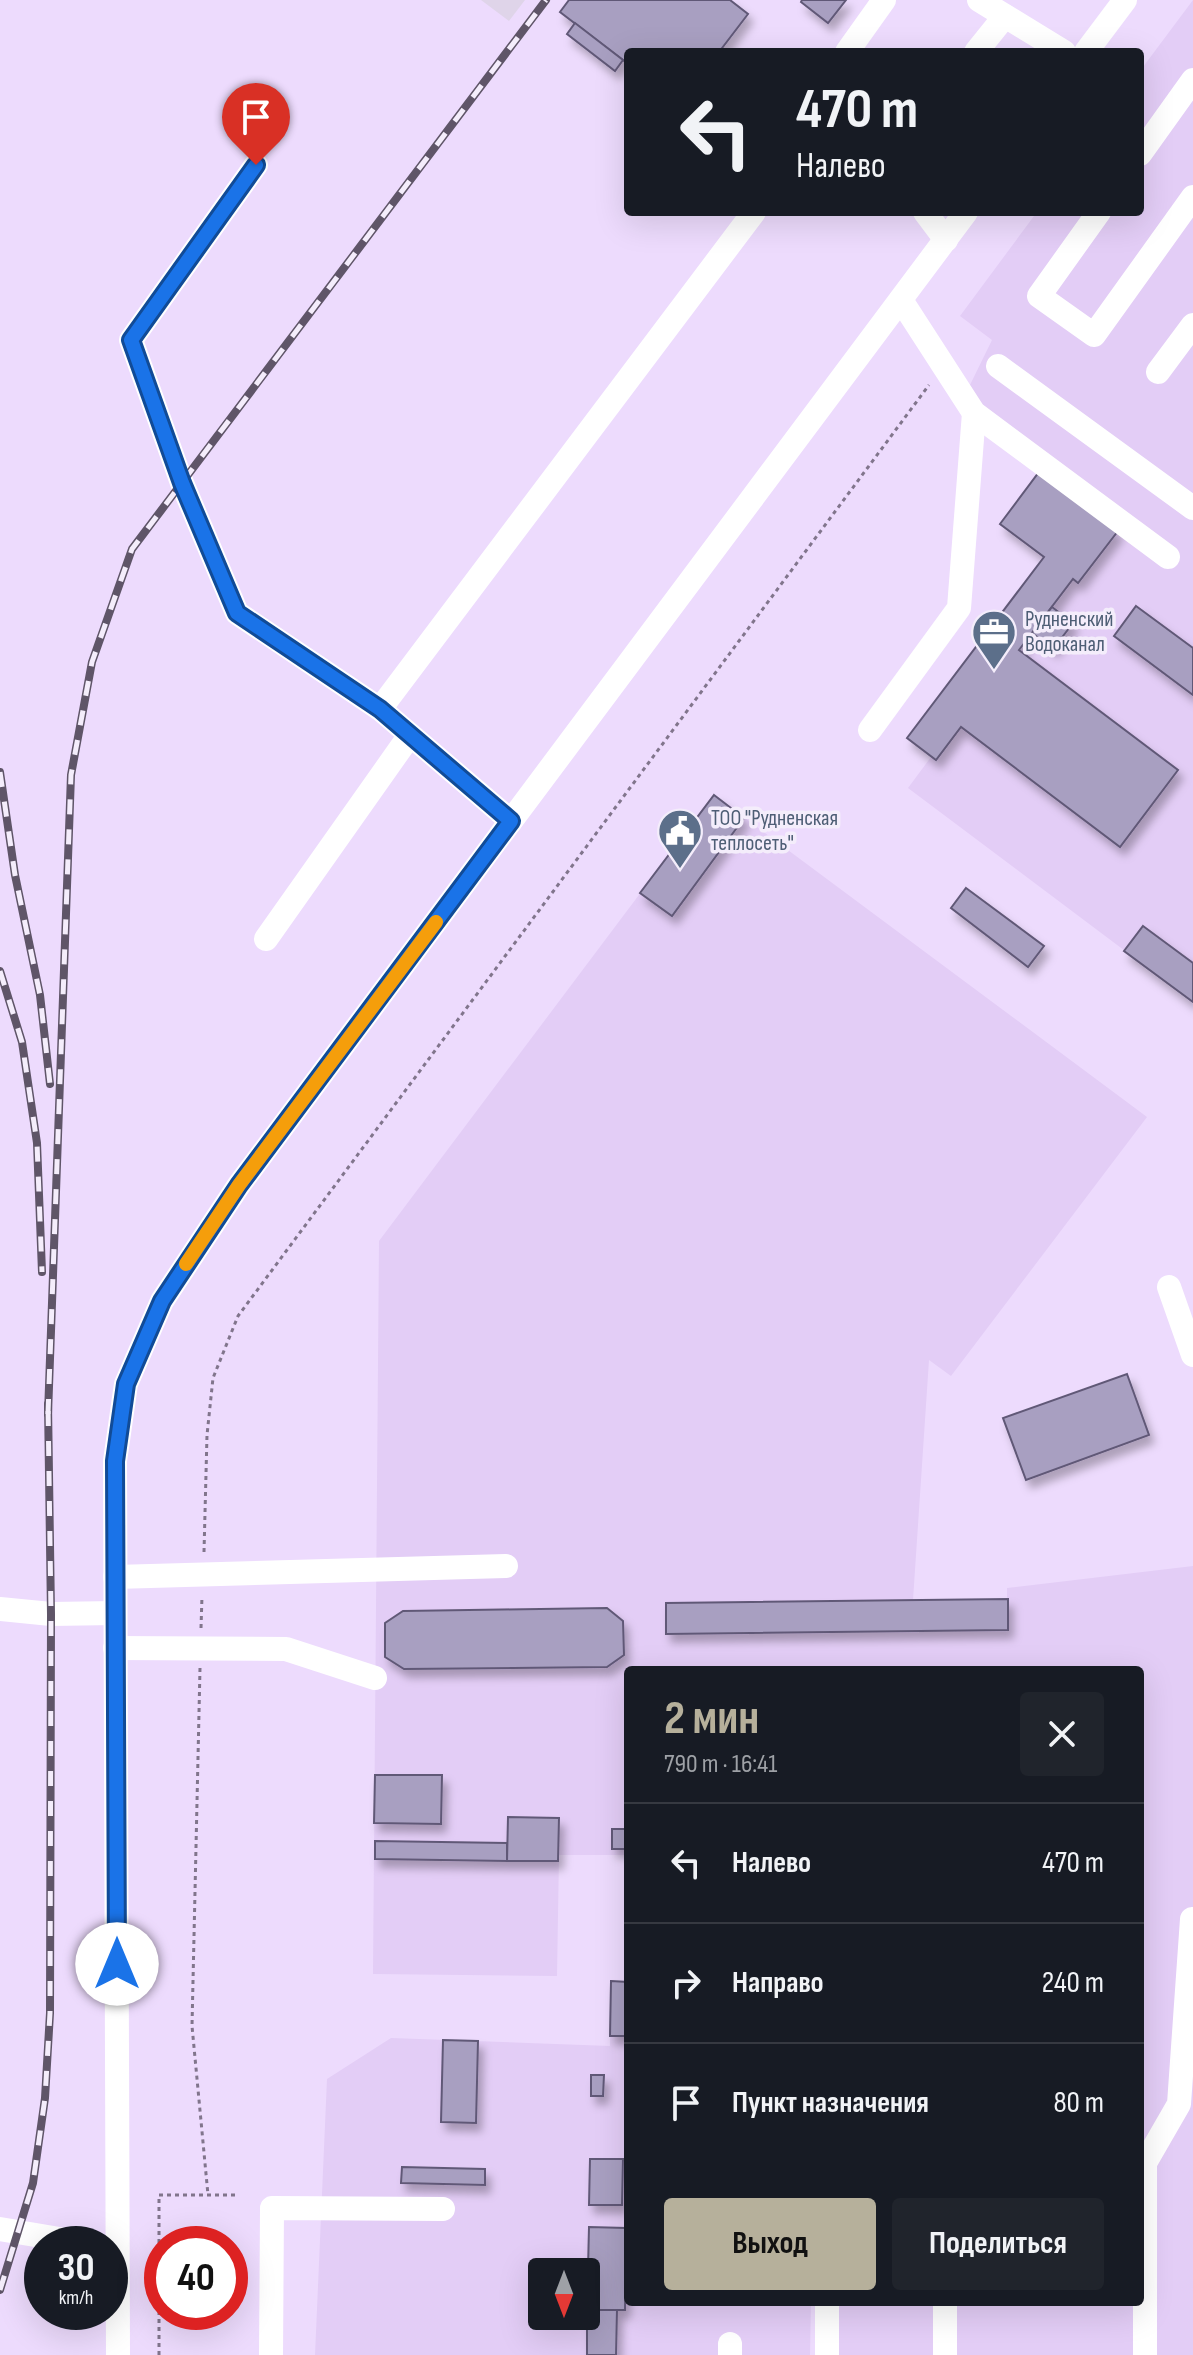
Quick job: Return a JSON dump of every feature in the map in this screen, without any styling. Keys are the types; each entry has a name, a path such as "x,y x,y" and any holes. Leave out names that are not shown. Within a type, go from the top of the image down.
{"street":[{"path":"850,48 884,0"},
{"path":"979,0 1057,48"},
{"path":"1089,48 1125,0"},
{"path":"979,48 1005,16"},
{"path":"1144,148 1193,80"},
{"path":"256,165 131,340 182,483 237,613 380,709 511,821"},
{"path":"1096,216 1039,296 1094,335 1193,197"},
{"path":"380,709 751,216"},
{"path":"928,216 946,240"},
{"path":"114,2226 115,1461 126,1384 162,1301 239,1185 963,216"},
{"path":"901,300 974,413 1168,557"},
{"path":"1158,372 1193,325"},
{"path":"998,366 1193,508"},
{"path":"870,730 959,608 974,413"},
{"path":"266,939 410,735"},
{"path":"1169,1287 1193,1355"},
{"path":"115,1577 506,1566"},
{"path":"0,1609 51,1614 115,1613"},
{"path":"115,1648 286,1649 375,1678"},
{"path":"1145,2355 1145,2163 1179,2104 1192,1919"},
{"path":"271,2355 272,2208 443,2209"},
{"path":"0,2229 24,2233"},
{"path":"827,2306 827,2355"},
{"path":"945,2306 945,2355"},
{"path":"117,2330 118,2355"}],"path":[{"path":"208,2195 192,2026 207,1435 213,1378 238,1316 944,366"},
{"path":"159,2355 159,2195 236,2195"}],"shaded area":[{"path":"481,0 525,0 509,21"},
{"path":"1193,0 1193,1002 908,788 931,757 907,738 1044,557 1000,524 1039,472 969,387 992,340 960,316 1034,216 1144,216 1144,66"},
{"path":"714,795 1147,1117 951,1376 929,1360 913,1600 1007,1599 1007,1588 1193,1566 1193,2355 834,2355 834,2306 1144,2306 1144,1666 624,1666 624,1855 559,1855 557,1976 373,1974 379,1241"},
{"path":"611,1981 624,1982 624,2306 811,2306 810,2355 315,2355 327,2079 391,2038 610,2046"}],"building":[{"path":"569,0 730,0 748,14 722,48 624,48 624,61 560,12"},
{"path":"802,0 846,0 828,23"},
{"path":"575,23 623,60 615,71 567,34"},
{"path":"1039,472 1118,531 1078,583 1073,579 1019,650 1178,770 1120,847 961,727 936,760 907,738 1044,557 1000,524"},
{"path":"1136,606 1193,648 1193,695 1114,636"},
{"path":"1052,607 1073,623 1053,649 1032,633"},
{"path":"714,795 744,818 672,916 640,893"},
{"path":"966,888 1044,946 1028,967 951,908"},
{"path":"1143,926 1193,963 1193,1002 1124,951"},
{"path":"1127,1374 1149,1435 1026,1480 1003,1418"},
{"path":"1008,1599 1008,1630 666,1634 666,1603"},
{"path":"607,1608 623,1621 624,1655 607,1667 404,1669 385,1657 385,1623 403,1611"},
{"path":"375,1775 442,1775 441,1824 374,1823"},
{"path":"508,1817 559,1818 558,1861 507,1861"},
{"path":"612,1829 624,1829 624,1849 612,1849"},
{"path":"375,1841 507,1843 507,1861 375,1859"},
{"path":"611,1981 624,1982 624,2036 610,2036"},
{"path":"443,2040 478,2041 476,2123 441,2122"},
{"path":"591,2075 604,2075 603,2096 591,2096"},
{"path":"590,2159 623,2159 622,2205 589,2205"},
{"path":"402,2167 485,2169 485,2185 401,2183"},
{"path":"589,2227 624,2228 625,2310 600,2310 600,2258 588,2258"},
{"path":"600,2310 617,2310 616,2355 587,2355 587,2330 600,2330"}],"railway":[{"path":"48,1414 71,775 92,662 132,549 546,0"},
{"path":"0,772 15,875 40,995 50,1084"},
{"path":"0,971 22,1042 37,1143 42,1272"},
{"path":"0,2290 33,2183 45,2098 50,2013 48,1404"}],"slow traffic":[{"path":"186,1264 239,1185 436,922"}],"place":[{"name":"Рудненский Водоканал","path":"994,671"},
{"name":"ТОО \"Рудненская теплосеть\"","path":"680,870"}],"route":[{"path":"117,1964 115,1461 126,1384 162,1301 239,1185 511,821 380,709 237,613 182,483 131,340 256,165"}]}
